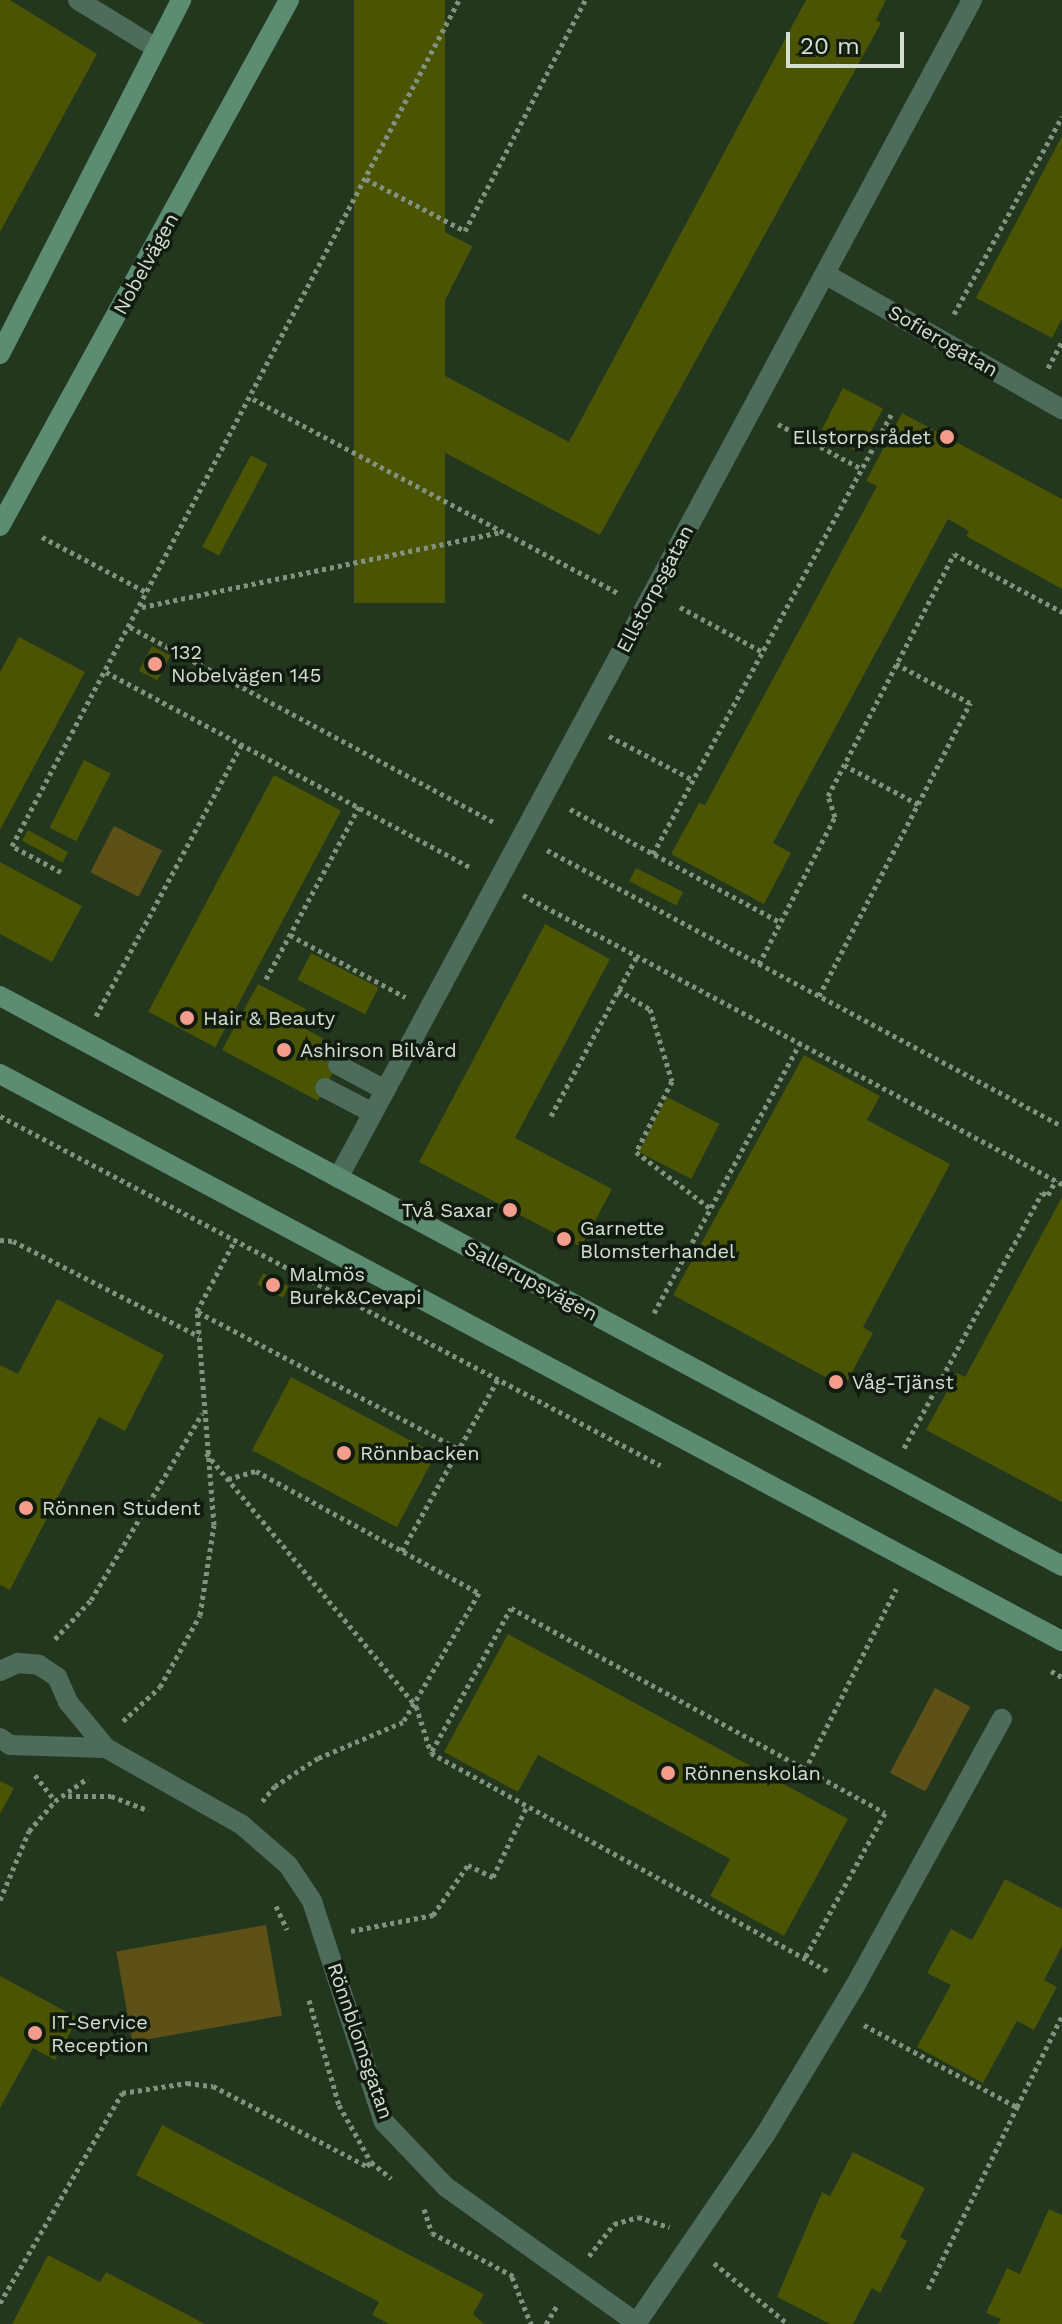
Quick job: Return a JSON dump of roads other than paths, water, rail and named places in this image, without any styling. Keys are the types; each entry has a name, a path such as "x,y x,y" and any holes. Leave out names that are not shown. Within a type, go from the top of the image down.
{"main road":[{"path":"0,354 181,0"},
{"name":"Nobelvägen","path":"0,526 289,0"},
{"name":"Sallerupsvägen","path":"0,996 1062,1566"},
{"path":"0,1074 1062,1641"}],"street":[{"path":"78,0 156,48"},
{"name":"Ellstorpsgatan","path":"338,1178 972,0"},
{"name":"Sofierogatan","path":"825,274 1062,409"},
{"path":"338,1065 385,1090"},
{"path":"325,1088 373,1113"},
{"name":"Rönnblomsgatan","path":"0,1671 18,1663 39,1665 57,1677 68,1702 106,1748 242,1825 288,1865 312,1901 384,2122 446,2187 637,2324 765,2135 855,1986 1002,1719"},
{"name":"Rönnblomsgatan","path":"0,1738 10,1745 106,1748"}],"place":[{"name":"Ellstorpsrådet","path":"947,437"},
{"name":"132 Nobelvägen 145","path":"155,664"},
{"name":"Hair & Beauty","path":"187,1018"},
{"name":"Ashirson Bilvård","path":"284,1050"},
{"name":"Två Saxar","path":"510,1210"},
{"name":"Garnette Blomsterhandel","path":"564,1239"},
{"name":"Malmös Burek&Cevapi","path":"273,1285"},
{"name":"Våg-Tjänst","path":"836,1382"},
{"name":"Rönnbacken","path":"344,1453"},
{"name":"Rönnen Student","path":"26,1508"},
{"name":"Rönnenskolan","path":"668,1773"},
{"name":"IT-Service Reception","path":"35,2033"}]}
